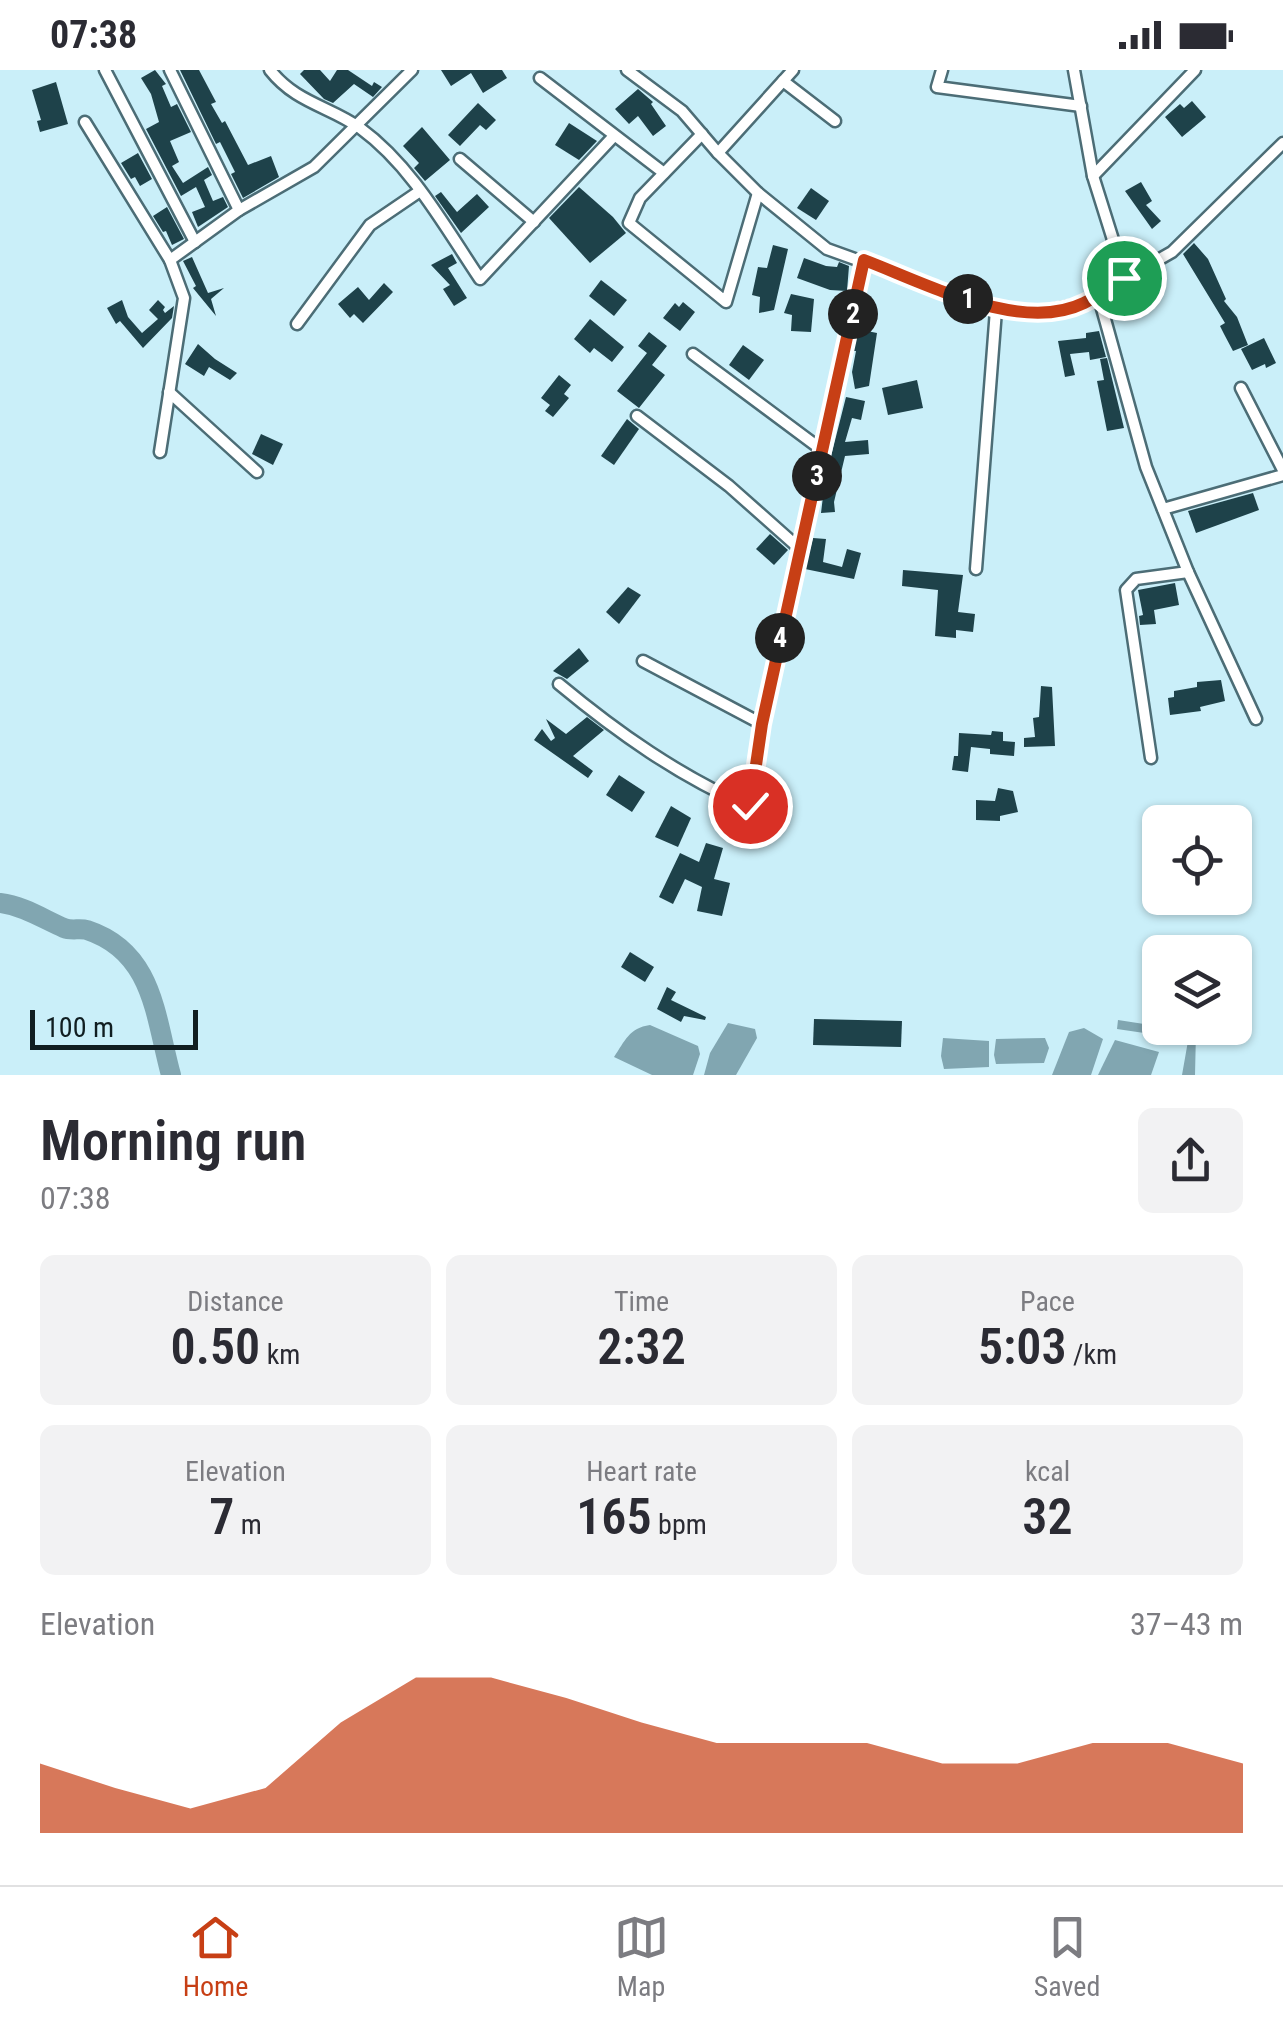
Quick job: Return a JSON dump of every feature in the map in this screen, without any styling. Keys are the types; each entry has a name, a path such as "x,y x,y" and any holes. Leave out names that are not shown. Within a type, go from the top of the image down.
{"street":[{"path":"104,70 195,242"},
{"path":"170,70 239,210"},
{"path":"270,70 281,84 308,103 358,126 390,154 420,190 480,279 614,137"},
{"path":"170,260 239,210 314,167 412,70"},
{"path":"626,70 682,112 758,193 827,249 996,310 1036,312 1081,304 1172,252 1283,143"},
{"path":"718,152 793,70"},
{"path":"942,70 938,87 1081,106"},
{"path":"1074,70 1093,176 1124,278"},
{"path":"1093,176 1195,70"},
{"path":"540,78 664,173"},
{"path":"783,81 835,121"},
{"path":"85,122 170,260 184,298 160,452"},
{"path":"702,134 640,198 629,223 726,302 758,193"},
{"path":"1274,153 1283,167"},
{"path":"460,159 534,222"},
{"path":"297,324 370,225 420,190"},
{"path":"559,684 617,732 712,790 750,806 762,724 864,260"},
{"path":"1098,294 1146,467 1188,572 1256,719"},
{"path":"976,569 996,310"},
{"path":"694,354 822,450"},
{"path":"1163,509 1283,472 1241,388"},
{"path":"170,392 257,472"},
{"path":"637,416 728,486 800,549"},
{"path":"1152,758 1126,590 1136,580 1188,572"},
{"path":"643,660 762,724"}],"water":[{"path":"1118,1020 1142,1024 1142,1033 1117,1029"},
{"path":"728,1023 755,1029 757,1038 736,1075 704,1075 710,1053"},
{"path":"650,1025 698,1046 700,1054 693,1075 652,1075 614,1057 632,1032"},
{"path":"1084,1028 1103,1039 1091,1075 1052,1075 1069,1032"},
{"path":"943,1038 989,1041 989,1067 944,1069"},
{"path":"1045,1038 1049,1048 1044,1063 996,1064 996,1039"},
{"path":"1115,1040 1159,1052 1151,1075 1098,1075"},
{"path":"1187,1045 1196,1045 1195,1075 1182,1075"}],"building":[{"path":"155,70 166,84 162,86 171,107 177,104 191,132 170,141 179,162 172,166 183,183 208,167 212,175 204,180 213,201 223,197 228,207 198,227 192,212 205,207 196,187 181,196 146,129 159,122 151,94 141,78"},
{"path":"180,70 199,70 216,102 211,104 222,123 225,121 248,165 271,156 279,177 243,198 231,174 235,172 220,142 216,144"},
{"path":"304,70 320,70 330,81 337,70 348,70 372,86 374,82 382,87 373,97 354,84 333,103 300,74"},
{"path":"441,70 502,70 507,78 483,93 471,73 451,86"},
{"path":"56,82 68,124 40,132 37,121 41,120 32,90"},
{"path":"638,89 653,102 666,126 653,136 638,116 629,124 615,109"},
{"path":"1192,101 1206,117 1182,137 1165,117 1180,104 1184,108"},
{"path":"478,103 496,120 486,130 480,125 460,146 448,135"},
{"path":"569,123 597,141 579,160 555,145"},
{"path":"422,127 450,160 425,181 414,168 419,163 403,146"},
{"path":"138,153 152,179 140,186 121,163"},
{"path":"1141,182 1152,201 1146,205 1161,221 1152,229 1125,191"},
{"path":"579,187 626,233 590,263 549,218"},
{"path":"811,188 829,201 816,220 797,208"},
{"path":"441,192 457,212 477,194 489,207 461,233 435,196"},
{"path":"167,207 184,239 172,245 153,216"},
{"path":"1194,243 1208,259 1224,301 1237,317 1248,345 1233,351 1220,326 1225,323 1183,254"},
{"path":"773,245 788,249 774,310 759,313 760,297 752,295 758,267 767,268"},
{"path":"452,254 457,263 448,268 467,298 454,306 443,289 450,285 431,265"},
{"path":"192,257 208,293 224,288 211,299 216,316 193,288 196,286 183,261"},
{"path":"804,258 826,266 837,267 839,262 849,266 847,291 830,290 797,278"},
{"path":"601,280 627,300 614,316 589,296"},
{"path":"384,283 393,292 363,323 354,314 350,318 338,304 358,287 369,300"},
{"path":"791,294 814,299 811,332 791,331 792,315 784,313"},
{"path":"122,300 128,317 142,333 158,319 149,310 158,300 165,313 174,306 172,318 143,348 120,321 116,324 107,308"},
{"path":"683,302 695,312 680,331 663,318 675,303 679,307"},
{"path":"860,318 869,320 867,331 877,333 869,386 855,389 853,351"},
{"path":"590,319 624,347 612,362 594,348 590,353 574,339"},
{"path":"1099,331 1106,357 1090,360 1089,352 1070,354 1075,375 1065,377 1058,341 1086,338 1086,333"},
{"path":"649,332 667,346 652,365 665,375 639,408 617,391 647,353 638,346"},
{"path":"1264,338 1276,363 1252,370 1241,349"},
{"path":"198,344 237,373 230,380 209,367 204,376 185,364"},
{"path":"743,345 764,360 749,380 729,365"},
{"path":"1107,358 1124,428 1107,431 1097,381 1104,380 1100,359"},
{"path":"559,375 571,385 564,394 569,398 553,417 545,411 550,405 541,398"},
{"path":"917,380 923,408 888,415 882,388"},
{"path":"846,397 865,401 861,420 852,418 845,442 868,440 869,454 845,456 835,512 821,513 825,480"},
{"path":"627,419 639,429 614,465 601,456"},
{"path":"261,434 283,444 273,465 252,454"},
{"path":"1253,493 1259,510 1196,533 1188,511"},
{"path":"770,534 788,550 774,565 756,549"},
{"path":"813,538 826,539 823,562 842,567 847,549 861,553 854,579 805,569"},
{"path":"903,570 963,575 958,612 975,614 973,632 956,630 956,638 935,636 938,590 902,586"},
{"path":"1175,583 1179,605 1154,610 1156,624 1140,625 1139,616 1143,615 1138,590"},
{"path":"628,587 641,595 619,624 606,612"},
{"path":"579,648 589,661 567,679 553,671"},
{"path":"1221,680 1225,701 1200,707 1201,711 1170,715 1168,698 1174,697 1174,691 1197,687 1197,682"},
{"path":"1041,686 1052,687 1055,746 1024,747 1024,738 1035,737 1033,718 1039,717"},
{"path":"587,717 604,730 573,756 593,771 588,778 534,740 542,729 551,741 555,738 546,719 566,734"},
{"path":"992,731 1003,732 1003,741 1015,742 1014,756 971,747 968,772 952,770 954,756 958,756 959,733 991,735"},
{"path":"619,775 645,792 632,812 606,795"},
{"path":"998,788 1013,791 1018,812 1000,816 1000,821 976,820 976,800 995,801"},
{"path":"671,806 691,818 678,847 655,837"},
{"path":"706,843 723,848 714,879 730,883 722,916 697,911 702,887 685,879 673,904 659,897 680,853 699,862"},
{"path":"630,952 654,967 645,982 621,967"},
{"path":"667,987 676,992 671,1000 706,1017 705,1020 684,1016 681,1022 657,1009"},
{"path":"814,1019 902,1021 901,1047 813,1045"}],"waterway":[{"path":"0,903 67,929 87,930 109,940 126,954 148,989 171,1075"}],"route":[{"path":"750,806 762,724 864,260 996,310 1036,312 1081,304 1124,278"}]}
